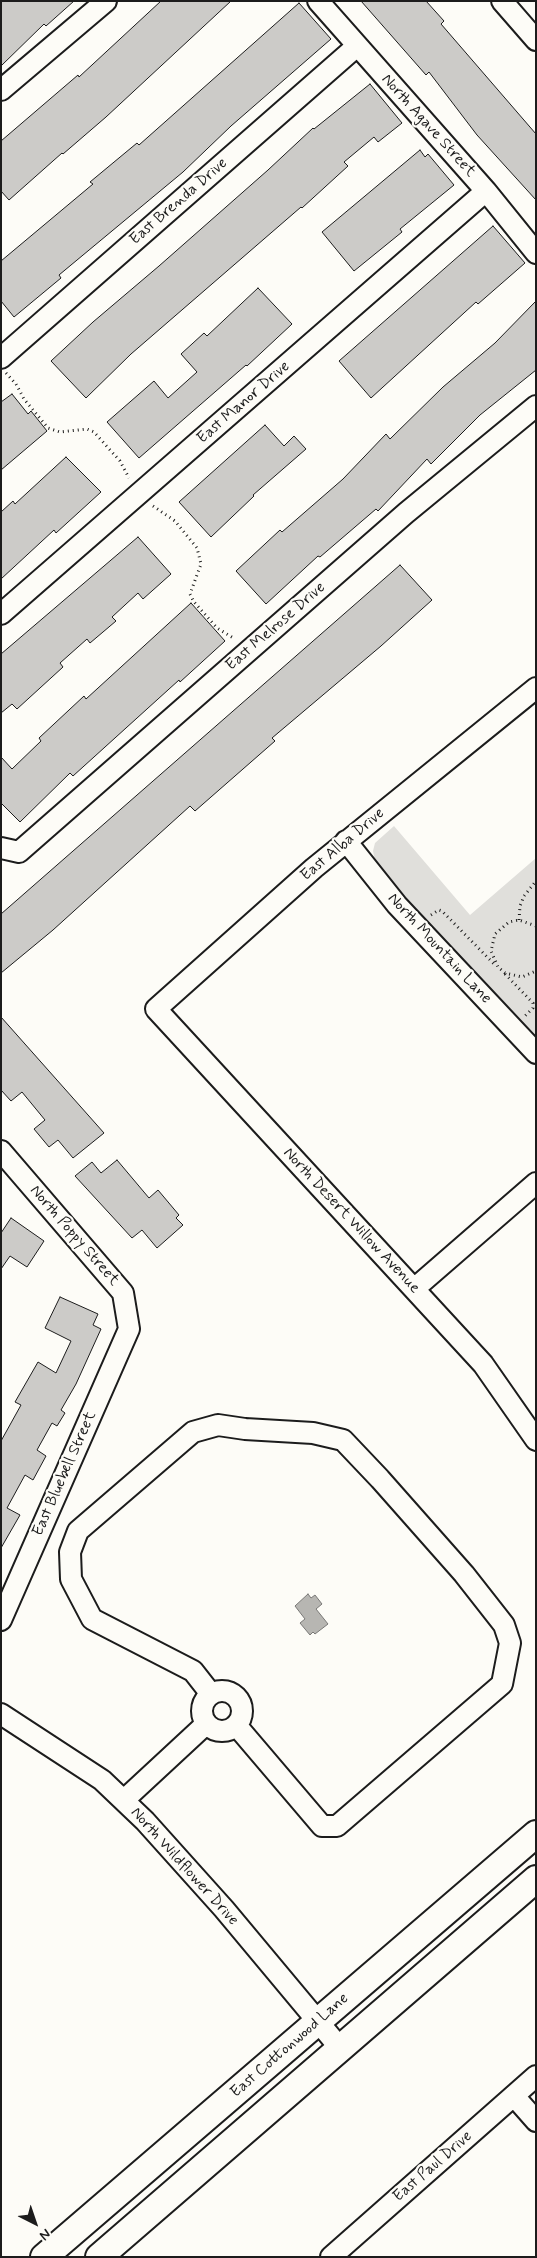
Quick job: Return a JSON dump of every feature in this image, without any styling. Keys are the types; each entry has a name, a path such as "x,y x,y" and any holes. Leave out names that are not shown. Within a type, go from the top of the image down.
{"main road":[{"name":"East Cottonwood Lane","path":"44,2257 536,1834"},
{"path":"99,2257 536,1879"}],"street":[{"path":"1,90 106,1"},
{"name":"North Agave Street","path":"318,1 486,191 536,253"},
{"path":"502,1 536,40"},
{"name":"East Brenda Drive","path":"1,358 357,46"},
{"name":"East Manor Drive","path":"1,614 486,191"},
{"name":"East Melrose Drive","path":"10,850 246,653 406,513 536,406"},
{"name":"East Alba Drive","path":"156,1009 314,868 536,688"},
{"name":"North Mountain Lane","path":"346,842 397,905 536,1053"},
{"name":"North Desert Willow Avenue","path":"156,1009 483,1364 536,1440"},
{"name":"North Poppy Street","path":"4,1159 123,1293 129,1329"},
{"path":"414,1289 536,1182"},
{"name":"East Bluebell Street","path":"1,1620 129,1329"},
{"path":"210,1694 194,1671 92,1619 71,1579 70,1552 78,1531 192,1432 218,1425 245,1429 313,1433 343,1440 457,1566 504,1625 510,1643 502,1684 337,1826 322,1826 236,1725"},
{"path":"223,1691 235,1696 241,1707 240,1719 231,1729 217,1731 206,1724 202,1705 210,1694 223,1691"},
{"name":"North Wildflower Drive","path":"1,1714 102,1780 124,1800 224,1909 340,2048"},
{"path":"124,1800 206,1724"},
{"name":"East Paul Drive","path":"331,2257 536,2076"},
{"path":"514,2096 536,2121"}],"path":[{"path":"1,368 16,384 24,399 48,428 60,432 87,429 94,432 120,461 141,493 157,510 175,520 197,548 201,564 190,594 194,602 217,628 236,640 246,653"},
{"path":"519,920 520,906 524,896 536,881"},
{"path":"427,919 435,912 442,911 504,973 533,1003 532,1008 523,1017"},
{"path":"498,967 491,951 495,934 509,922 519,920 536,926"},
{"path":"504,973 522,977 536,971"}],"shaded area":[{"path":"394,826 470,915 536,858 536,1035 414,908 375,861 373,851 375,843"},
{"path":"308,1594 311,1598 315,1595 322,1604 316,1609 328,1624 315,1634 313,1632 310,1635 300,1623 305,1619 295,1606"}],"building":[{"path":"1,1 74,1 46,26 44,24 1,66"},
{"path":"161,1 231,1 106,117 9,200 1,191 1,141 78,75 79,77"},
{"path":"361,1 426,1 444,21 441,24 536,134 536,200 477,135 429,72 426,75"},
{"path":"299,3 331,39 231,126 183,172 59,275 61,278 14,317 1,301 1,261 93,184 90,182 137,143 139,145"},
{"path":"370,84 402,123 378,142 374,137 344,162 348,166 302,208 131,354 86,398 51,361 313,128"},
{"path":"420,150 425,157 428,154 454,185 400,229 402,232 354,271 322,232"},
{"path":"493,226 525,263 478,304 476,302 371,398 339,361"},
{"path":"258,288 292,324 247,366 139,458 107,422 154,381 168,398 197,372 181,354 204,333 207,336"},
{"path":"536,301 536,370 480,415 431,464 427,459 378,511 376,509 320,557 318,556 266,604 236,571 280,530 282,532 343,479 386,434 390,439 443,387 495,343"},
{"path":"12,394 28,414 31,411 47,431 1,470 1,402"},
{"path":"265,425 284,446 294,436 306,449 253,495 211,537 179,502"},
{"path":"66,457 101,492 56,533 54,530 1,579 1,512 13,501 15,504"},
{"path":"138,537 171,574 143,599 138,593 112,617 116,621 90,643 87,639 60,663 63,667 17,709 12,704 1,713 1,654"},
{"path":"400,565 432,600 381,646 272,738 275,741 195,811 190,806 53,930 1,973 1,914"},
{"path":"191,603 225,641 73,776 70,773 20,822 1,803 1,757 12,769 41,741 39,738 84,696 86,699"},
{"path":"1,1017 104,1133 73,1158 58,1140 49,1147 34,1129 45,1120 22,1092 11,1101 1,1090"},
{"path":"117,1160 149,1198 158,1190 179,1215 176,1218 183,1225 157,1248 142,1230 132,1238 75,1176 92,1162 101,1173"},
{"path":"11,1218 44,1241 27,1267 10,1256 1,1269 1,1233"},
{"path":"60,1297 98,1314 93,1325 101,1329 76,1384 61,1410 65,1413 57,1426 52,1423 37,1450 46,1456 33,1480 25,1475 7,1508 20,1515 1,1548 1,1441 21,1405 15,1402 38,1362 56,1373 71,1341 45,1328"}]}
